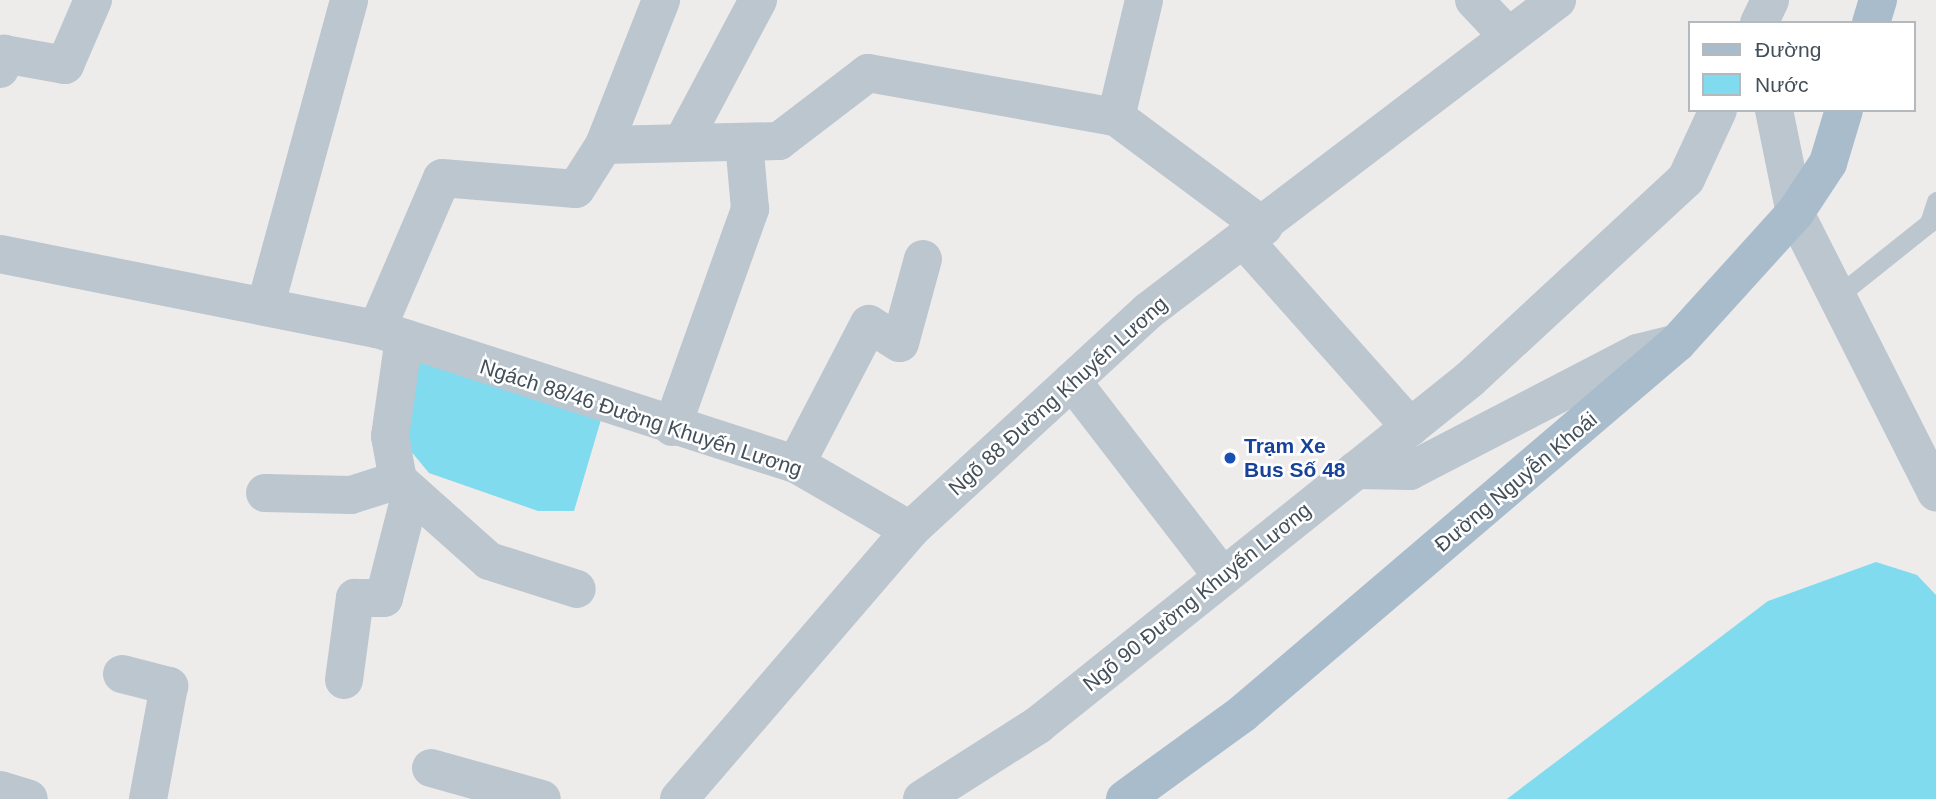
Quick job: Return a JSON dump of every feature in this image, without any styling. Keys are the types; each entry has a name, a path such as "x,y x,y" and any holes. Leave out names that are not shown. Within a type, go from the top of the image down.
{"main road":[{"path":"1872,21 1878,0"},
{"name":"Đường Nguyễn Khoái","path":"1125,799 1242,714 1677,343 1796,213 1828,163 1843,112"}],"street":[{"path":"1,59 65,65 93,0"},
{"path":"266,304 349,0"},
{"path":"344,680 355,598 384,598 405,486 390,436 390,333 442,178 576,189 604,145 661,0"},
{"path":"682,143 758,0"},
{"path":"1116,117 1144,0"},
{"path":"1474,0 1506,34"},
{"name":"Ngõ 88 Đường Khuyến Lương","path":"679,799 910,530 1148,311 1254,234 1506,34 1557,0"},
{"path":"1760,21 1771,0"},
{"path":"1771,0 1771,21"},
{"path":"604,145 779,141 868,73 1116,117 1254,234 1410,427"},
{"name":"Ngõ 90 Đường Khuyến Lương","path":"922,799 1038,725 1410,427 1686,179 1717,112"},
{"path":"1774,112 1796,213 1840,295 1936,492"},
{"path":"672,427 750,209 744,142"},
{"name":"Ngách 88/46 Đường Khuyến Lương","path":"0,254 266,304 390,333 672,427 796,464 910,530"},
{"path":"796,464 869,324 900,343 923,259"},
{"path":"1356,470 1410,471 1638,354 1677,343"},
{"path":"1072,381 1223,577"},
{"path":"265,493 351,495 405,486"},
{"path":"405,486 489,561 577,589"},
{"path":"122,674 169,685 148,799"},
{"path":"431,768 542,799"},
{"path":"0,790 29,799"}],"lane":[{"path":"1840,295 1928,223 1936,201"}],"water":[{"path":"413,359 603,413 574,511 538,511 429,473 405,444"},
{"path":"1876,562 1917,575 1936,595 1936,799 1507,799 1768,601"}],"place":[{"name":"Trạm Xe Bus Số 48","path":"1230,458"}]}
